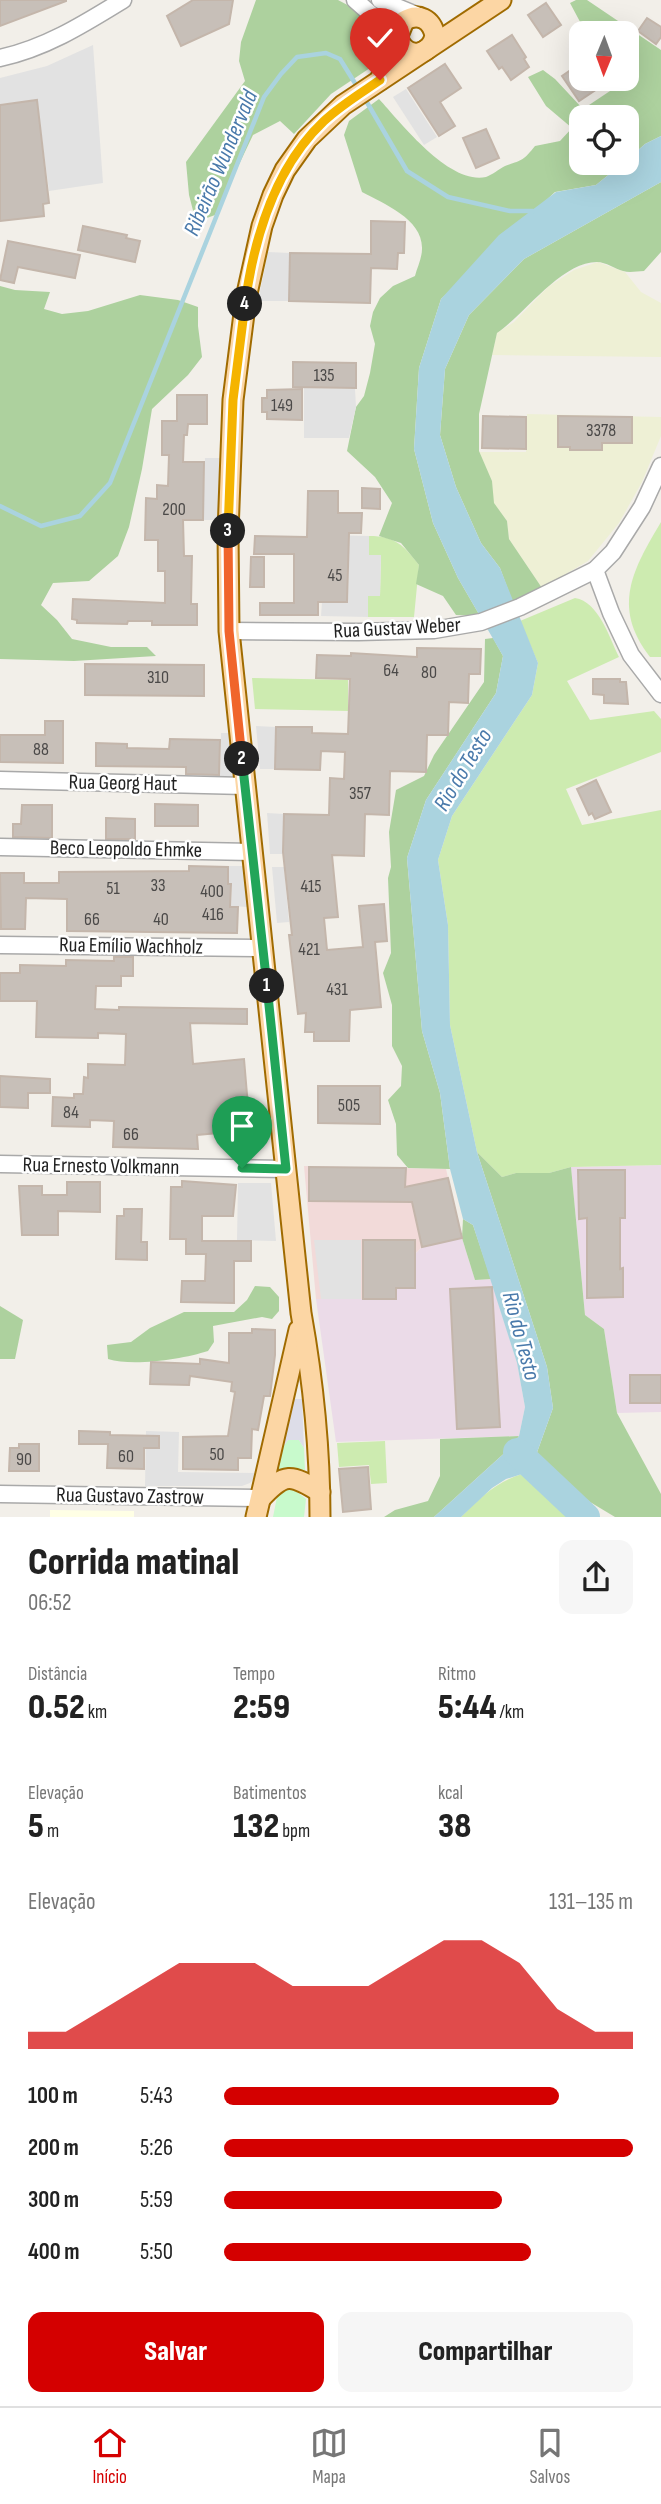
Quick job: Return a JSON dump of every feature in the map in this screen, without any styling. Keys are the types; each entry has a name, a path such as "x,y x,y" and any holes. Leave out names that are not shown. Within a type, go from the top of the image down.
{"main road":[{"path":"320,1517 309,1358 286,1169 229,631 228,532 233,400 253,262 273,195 290,162 321,123 368,88 501,0"},
{"path":"424,18 434,30 433,42 425,51 408,52 403,48 398,32 409,18 424,18 470,20"},
{"path":"368,88 398,38"},
{"path":"258,1508 302,1313"},
{"path":"258,1508 276,1481 290,1478 304,1482 320,1492"}],"street":[{"path":"0,58 45,44 123,0"},
{"path":"355,0 398,38"},
{"path":"380,0 424,18"},
{"path":"659,474 628,531 613,552 595,570 631,655 661,694"},
{"name":"Rua Gustav Weber","path":"229,631 434,630 481,622 520,607 595,570"},
{"name":"Rua Georg Haut","path":"0,780 245,786"},
{"name":"Beco Leopoldo Ehmke","path":"0,846 252,852"},
{"name":"Rua Emílio Wachholz","path":"0,944 263,948"},
{"name":"Rua Ernesto Volkmann","path":"0,1164 286,1169"},
{"name":"Rua Gustavo Zastrow","path":"0,1494 258,1508"}],"shaded area":[{"path":"93,45 103,183 49,191 37,100 0,104 0,78 47,66"},
{"path":"406,89 437,137 424,145 393,97"},
{"path":"268,252 290,253 289,301 258,301"},
{"path":"598,262 625,272 641,292 661,303 661,357 492,355 497,333 514,322 548,287 574,270"},
{"path":"304,388 355,389 356,407 349,438 304,438"},
{"path":"527,414 661,417 661,436 642,482 619,523 588,561 542,588 509,539 507,521 493,503 492,481 479,452 526,452"},
{"path":"205,458 220,458 218,520 203,520"},
{"path":"323,535 369,536 369,555 381,555 380,596 368,596 368,617 321,616 322,602 348,602 349,548 322,547"},
{"path":"256,726 276,727 275,769 260,769"},
{"path":"221,733 231,733 236,777 220,777"},
{"path":"267,813 284,814 283,854 270,854"},
{"path":"228,866 245,866 248,907 231,906 232,884 228,883"},
{"path":"272,867 284,867 289,922 277,923"},
{"path":"661,1165 661,1412 617,1413 604,1329 585,1315 571,1167"},
{"path":"304,1166 446,1169 462,1238 422,1247 415,1254 415,1288 396,1299 316,1299"},
{"path":"238,1183 271,1183 276,1241 237,1240"},
{"path":"462,1238 475,1280 491,1279 517,1363 525,1407 519,1436 336,1442 316,1299 396,1299 396,1288 415,1288 415,1254 422,1247"},
{"path":"314,1240 361,1240 361,1299 321,1299"},
{"path":"294,1399 302,1399 304,1448 299,1440 288,1440 283,1447"},
{"path":"146,1431 179,1432 178,1472 257,1473 256,1476 250,1483 242,1486 145,1486"},
{"path":"50,1510 134,1511 134,1517 50,1517"}],"green space":[{"path":"256,0 338,0 357,10 371,22 385,44 370,68 331,94 294,134 280,121 253,135 215,215 196,222 189,195 186,162 245,81 239,61 241,42"},
{"path":"587,0 618,21 580,21 570,3"},
{"path":"639,35 661,50 661,136 639,149 639,105 589,105 610,91 639,91"},
{"path":"543,70 579,105 569,105 569,125 546,106 528,77"},
{"path":"379,99 427,150 457,172 472,177 486,177 522,159 535,146 560,141 569,131 569,175 608,175 596,185 555,192 441,299 419,368 414,449 433,523 458,578 480,616 456,615 443,596 416,584 419,565 401,543 379,536 392,503 375,477 347,451 356,407 364,396 370,373 375,344 370,326 373,312 380,298 393,286 415,276 422,249 421,238 409,221 391,207 362,192 344,135 349,121"},
{"path":"661,182 661,252 644,271 626,272 600,262 584,264 557,279 497,333 479,414 479,451 492,481 494,503 507,521 509,539 542,588 513,603 500,568 481,543 456,487 440,435 445,369 469,315 524,259"},
{"path":"0,286 15,290 50,292 44,309 62,314 88,311 140,295 178,300 198,307 202,357 188,375 152,409 129,527 118,556 89,581 53,583 41,605 72,639 111,647 147,647 156,656 74,661 0,659"},
{"path":"661,522 661,657 650,657 638,639 631,621 630,588 642,556"},
{"path":"369,536 393,540 409,552 419,565 414,617 368,617 368,596 380,596 381,555 369,555"},
{"path":"575,598 591,606 597,613 619,657 567,681 590,720 654,711 661,719 661,752 566,789 582,825 661,810 661,1165 571,1167 549,1173 516,1173 502,1177 477,1152 450,1025 448,925 438,860 452,816 532,695 538,663 520,621"},
{"path":"493,638 503,656 496,693 426,800 407,858 422,1031 440,1093 450,1169 408,1168 397,1155 396,1124 388,1100 401,1086 402,1066 392,1046 392,1005 383,973 391,953 389,832 396,790 424,776 434,755 484,682 485,639"},
{"path":"252,678 348,680 348,711 255,709"},
{"path":"477,1152 502,1177 516,1173 549,1173 571,1167 585,1315 604,1329 617,1413 661,1494 661,1517 615,1517 590,1502 535,1458 553,1408 547,1367"},
{"path":"463,1219 473,1225 491,1279 475,1280 462,1238"},
{"path":"255,1286 270,1287 279,1297 279,1311 272,1319 262,1317 213,1326 214,1342 208,1351 158,1361 108,1359 107,1345 131,1342 150,1328 184,1312 234,1312 247,1300"},
{"path":"0,1306 23,1320 15,1359 0,1359"},
{"path":"519,1436 510,1448 434,1517 384,1517 395,1510 428,1501 440,1476 440,1439"},
{"path":"288,1440 299,1440 304,1448 305,1470 278,1469 283,1447"},
{"path":"385,1441 387,1483 371,1484 369,1465 339,1467 337,1443"},
{"path":"522,1474 570,1517 461,1517 496,1486"},
{"path":"293,1489 306,1499 304,1517 273,1517 278,1492"}],"water":[{"path":"661,136 661,182 524,259 469,315 445,369 440,435 456,487 481,543 500,568 538,663 532,695 452,816 438,860 448,925 450,1025 477,1152 547,1367 553,1408 535,1458 522,1474 506,1479 492,1488 461,1517 434,1517 510,1448 519,1436 525,1407 517,1363 473,1225 463,1219 450,1169 440,1093 422,1031 407,858 426,800 496,693 503,656 458,578 433,523 414,449 419,368 441,299 499,235 556,192 596,185 608,175 639,175 639,149"}],"building":[{"path":"0,0 66,0 66,1 0,26"},
{"path":"193,0 233,0 229,24 181,46 167,16"},
{"path":"546,3 561,25 543,37 528,15"},
{"path":"647,18 661,27 661,37 656,44 639,30"},
{"path":"512,35 529,67 511,80 502,67 499,69 487,51"},
{"path":"445,64 461,88 440,102 455,126 439,136 408,88"},
{"path":"569,71 569,86 562,76"},
{"path":"572,91 594,91 579,101"},
{"path":"37,100 49,203 43,204 44,216 0,221 0,105"},
{"path":"486,129 499,158 476,168 463,138"},
{"path":"371,221 405,222 404,253 398,253 397,269 371,268 370,303 289,301 290,253 371,254"},
{"path":"83,226 127,235 126,238 140,241 135,262 78,250"},
{"path":"8,241 80,255 75,278 18,267 14,283 0,280"},
{"path":"293,362 356,363 356,388 293,387"},
{"path":"302,389 302,420 267,419 267,412 262,412 262,398 267,398 267,390"},
{"path":"177,395 207,395 207,424 188,424 187,435 184,435 183,462 204,462 203,520 183,520 184,556 192,556 191,604 197,604 197,625 152,625 152,621 128,621 127,624 77,623 77,620 72,619 73,599 165,603 165,571 158,571 158,540 145,540 146,498 157,499 157,485 168,486 169,455 162,455 162,421 177,421"},
{"path":"483,416 526,417 526,449 482,448"},
{"path":"558,416 632,417 632,443 602,443 602,450 570,450 570,447 558,447"},
{"path":"362,488 380,489 380,509 362,508"},
{"path":"308,491 338,491 338,513 362,513 361,533 349,533 347,602 318,602 318,615 260,615 260,603 294,603 294,554 254,554 255,536 307,537"},
{"path":"251,557 264,557 264,587 250,587"},
{"path":"417,648 481,649 480,674 469,674 468,703 449,702 448,735 427,735 426,772 390,771 389,815 365,814 364,856 332,855 338,917 324,918 327,950 363,947 359,906 384,904 387,941 375,942 381,1007 350,1010 349,1041 314,1041 314,1032 305,1032 306,1013 298,1014 283,852 284,814 329,815 330,778 344,779 345,752 321,751 320,770 275,769 276,727 312,727 312,733 348,734 350,679 316,678 317,655 351,656 351,653 417,657"},
{"path":"85,664 204,665 204,696 85,695"},
{"path":"593,679 620,679 620,682 626,682 628,704 604,703 604,695 593,694"},
{"path":"45,721 63,721 63,763 0,762 0,735 45,735"},
{"path":"170,739 220,740 219,775 186,774 186,767 96,766 96,743 127,744 127,748 169,749"},
{"path":"596,780 611,812 595,819 592,813 589,815 577,789"},
{"path":"155,804 198,805 198,826 155,826"},
{"path":"22,805 52,805 52,838 13,837 13,824 21,824"},
{"path":"106,818 135,819 135,839 106,839"},
{"path":"189,866 228,867 228,884 231,884 230,907 238,907 237,933 67,931 67,899 26,898 25,929 1,929 0,873 24,873 24,883 59,883 59,872 189,871"},
{"path":"114,957 133,957 133,976 121,976 121,986 96,986 95,1009 247,1009 247,1024 190,1023 193,1064 244,1059 250,1130 197,1135 198,1149 113,1147 114,1121 90,1120 90,1127 52,1126 53,1097 74,1098 74,1094 83,1094 84,1077 88,1078 88,1064 125,1065 126,1034 98,1033 98,1038 36,1037 37,1001 0,1001 0,973 20,973 20,965 66,966 66,960 114,961"},
{"path":"0,1076 50,1079 50,1093 28,1093 28,1108 0,1107"},
{"path":"318,1086 380,1086 380,1124 318,1123"},
{"path":"309,1167 406,1168 405,1187 448,1178 462,1238 422,1247 412,1202 309,1201"},
{"path":"578,1170 625,1170 625,1218 620,1218 623,1297 587,1298 587,1218 579,1219"},
{"path":"182,1181 236,1185 233,1216 202,1216 202,1241 251,1241 251,1261 234,1261 234,1303 181,1302 182,1281 205,1281 206,1254 186,1254 186,1239 170,1239 171,1187 182,1187"},
{"path":"67,1182 100,1182 100,1212 58,1211 58,1235 22,1235 19,1186 42,1186 42,1195 67,1195"},
{"path":"124,1209 142,1209 141,1242 147,1242 147,1260 116,1259 117,1216 124,1216"},
{"path":"363,1240 415,1240 415,1288 396,1288 396,1299 363,1299"},
{"path":"492,1287 500,1427 457,1429 450,1289"},
{"path":"252,1329 275,1330 275,1355 270,1396 264,1396 258,1430 252,1429 251,1458 238,1458 238,1470 183,1469 183,1437 228,1436 235,1392 231,1391 232,1382 190,1376 189,1385 150,1384 151,1362 200,1364 200,1359 229,1363 229,1333 252,1333"},
{"path":"630,1375 661,1375 661,1403 630,1403"},
{"path":"79,1431 159,1436 159,1448 144,1448 144,1469 107,1468 108,1444 79,1444"},
{"path":"19,1444 39,1444 39,1471 9,1471 10,1448 19,1448"},
{"path":"368,1467 371,1509 343,1512 339,1469"}],"waterway":[{"name":"Ribeirão Wundervald","path":"0,506 41,526 80,516 110,483 264,97 297,57 326,53 340,59 358,88"},
{"name":"Ribeirão Wundervald","path":"365,99 407,171 448,197 510,211 533,211"},
{"name":"Rio do Testo","path":"517,1452 586,1517"}],"route":[{"path":"242,1168 286,1169 229,631 230,470 238,352 246,298 262,226 285,170 321,123 380,80"}]}
